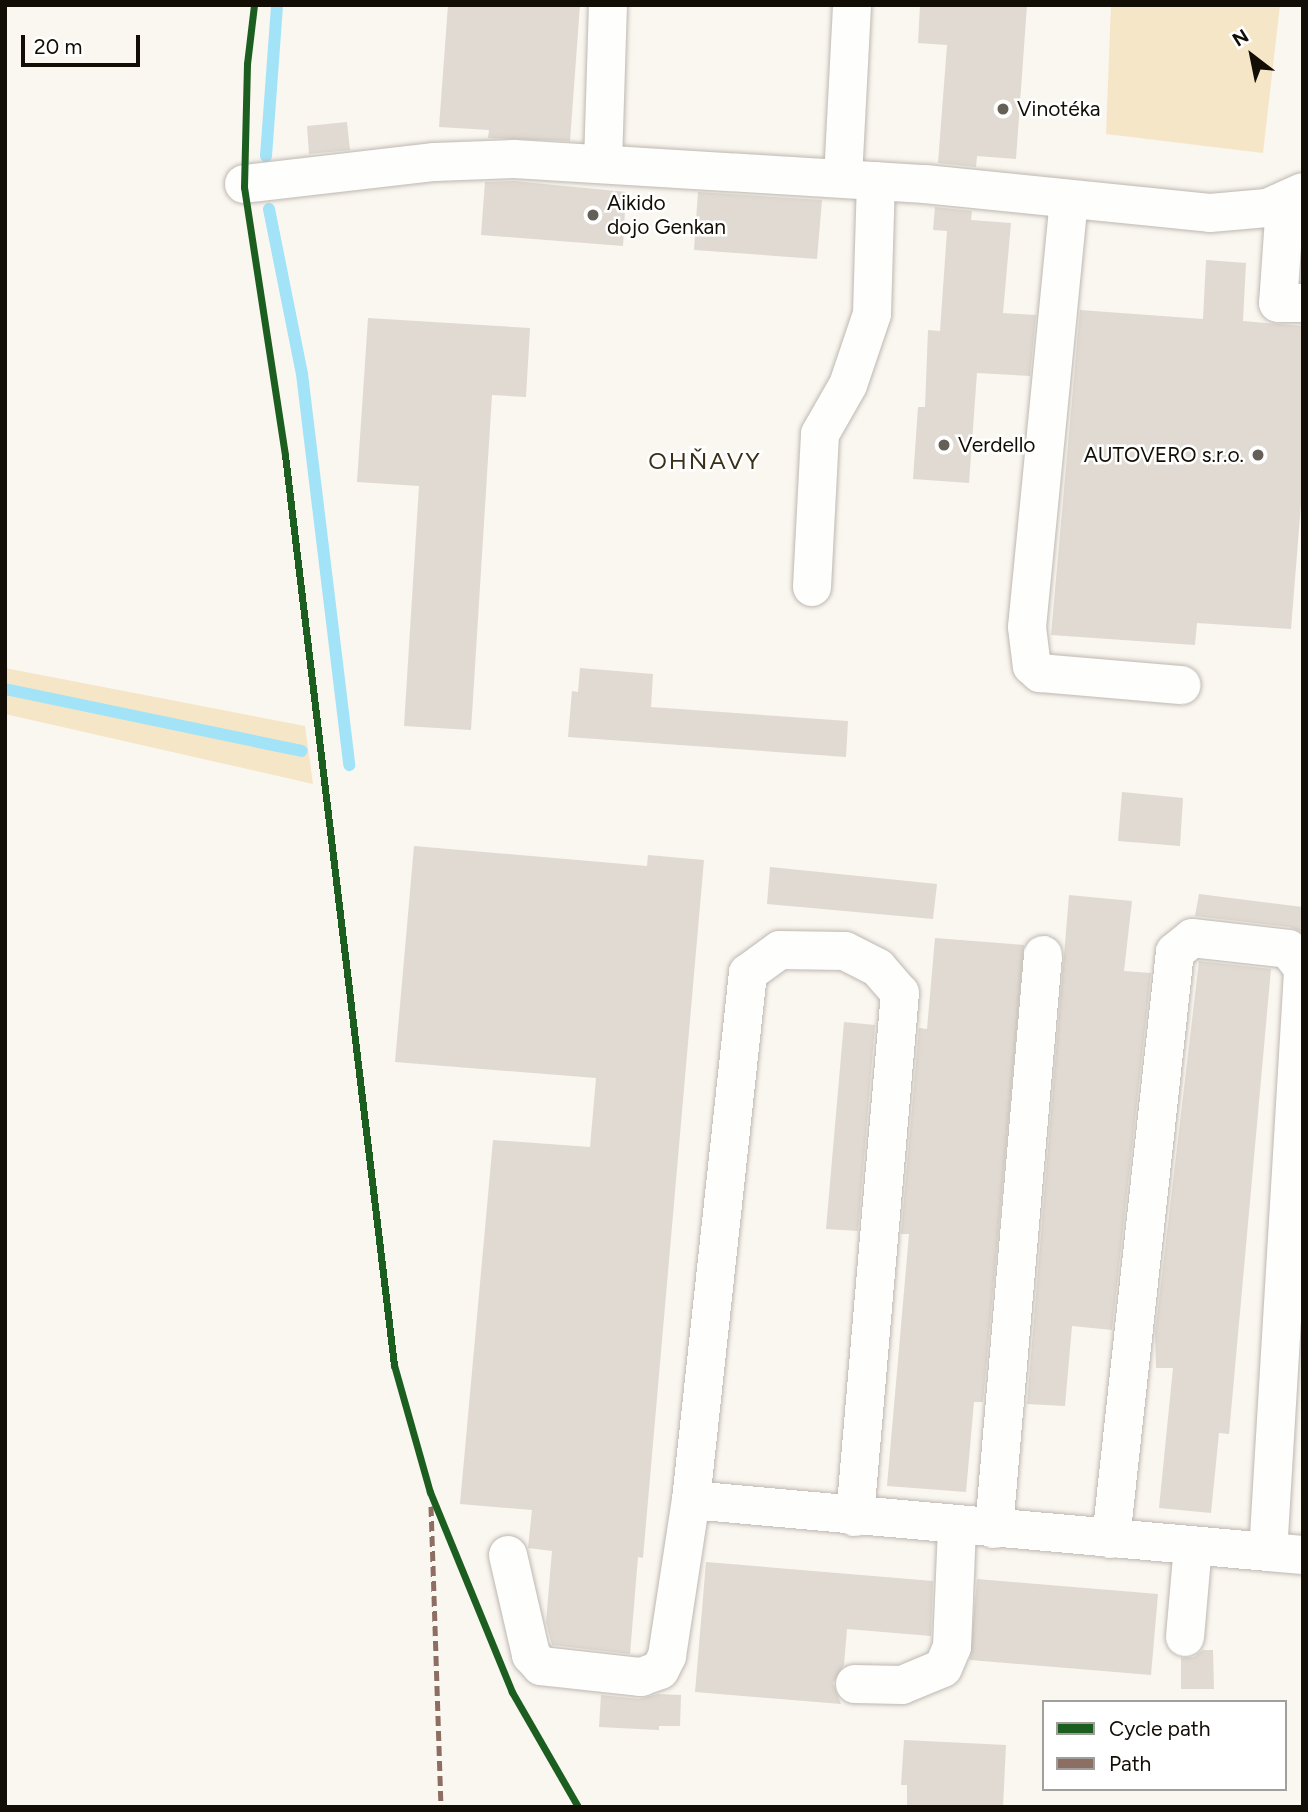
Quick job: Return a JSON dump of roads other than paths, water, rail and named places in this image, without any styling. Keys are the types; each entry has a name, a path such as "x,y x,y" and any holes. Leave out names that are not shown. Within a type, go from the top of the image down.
{"lane":[{"path":"603,163 608,5"},
{"path":"812,587 820,434 848,385 872,314 859,180 852,5"},
{"path":"244,184 435,162 514,159 859,180 1223,214 1294,198 1278,303 1303,303"},
{"path":"1069,199 1027,626 1032,666 1040,673 1181,685"},
{"path":"691,1500 975,1528 1285,1554 1303,970 1289,949 1192,938 1175,952 1111,1539"},
{"path":"508,1555 535,1661 541,1665 641,1677 660,1670 667,1656 691,1500 748,973 780,950 845,951 878,968 900,993 855,1517"},
{"path":"855,1684 902,1685 943,1668 952,1647 975,1528 1043,955"},
{"path":"1185,1637 1194,1546"}],"waterway":[{"path":"266,156 277,5"},
{"path":"269,209 302,374 349,765"},
{"path":"5,689 302,751"}],"place":[{"name":"Vinotéka","path":"1003,109"},
{"name":"Aikido dojo Genkan","path":"593,215"},
{"name":"Verdello","path":"944,445"},
{"name":"AUTOVERO s.r.o.","path":"1258,455"}],"district":[{"name":"OHŇAVY","path":"705,461"}]}
